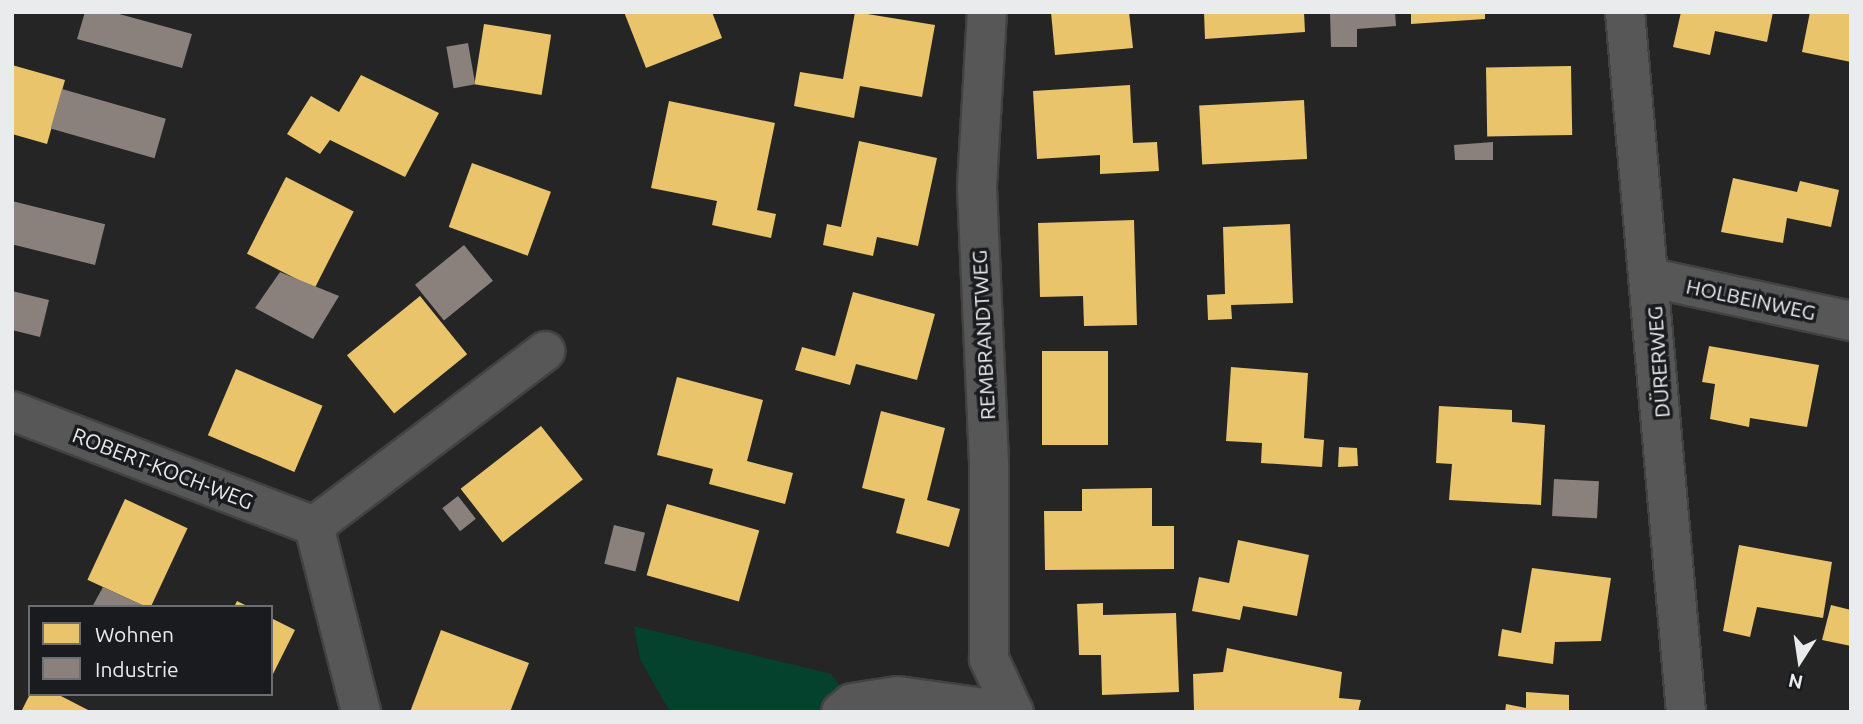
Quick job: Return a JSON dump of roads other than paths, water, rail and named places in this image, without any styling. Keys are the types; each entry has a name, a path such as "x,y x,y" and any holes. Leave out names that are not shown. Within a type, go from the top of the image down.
{"street":[{"name":"REMBRANDTWEG","path":"987,12 977,188 989,465 989,659 1014,711"},
{"name":"DÜRERWEG","path":"1625,12 1651,278 1686,712"},
{"name":"HOLBEINWEG","path":"1651,278 1851,321"},
{"path":"361,712 314,526 545,351"},
{"name":"ROBERT-KOCH-WEG","path":"12,411 314,526"},
{"path":"949,702 989,659"},
{"path":"841,712 852,703 898,696 1014,711"}]}
